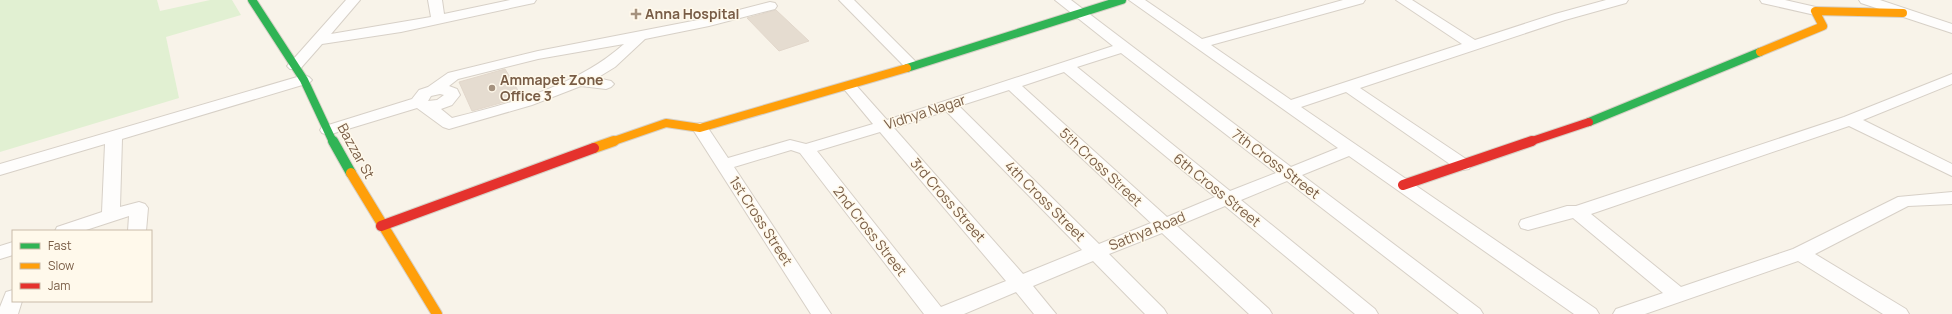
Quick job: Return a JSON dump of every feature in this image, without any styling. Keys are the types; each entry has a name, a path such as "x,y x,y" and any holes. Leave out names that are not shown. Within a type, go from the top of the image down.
{"street":[{"name":"Bazzar St","path":"252,0 304,80 339,154 437,314"},
{"path":"295,66 353,0"},
{"path":"435,0 438,20"},
{"path":"316,41 401,28 529,0"},
{"path":"846,0 912,66"},
{"name":"7th Cross Street","path":"1062,0 1473,314"},
{"path":"382,226 535,169 666,124 700,128 850,86 1122,0"},
{"path":"1136,0 1589,314"},
{"path":"1199,44 1358,0"},
{"path":"1403,0 1473,46"},
{"path":"1288,106 1560,17 1621,0"},
{"path":"1767,0 1815,11 1903,13"},
{"path":"1866,0 1952,29"},
{"path":"328,130 415,101 435,90 453,76 538,54 641,36 770,6"},
{"path":"1403,185 1606,116 1823,26 1815,11"},
{"path":"415,101 449,124 481,116 519,104 579,81 601,70 641,36"},
{"name":"Vidhya Nagar","path":"724,165 790,145 806,149 884,126 1124,47"},
{"name":"6th Cross Street","path":"1066,66 1368,314"},
{"path":"1528,224 1567,212 1577,212 1850,120 1952,79"},
{"path":"0,170 304,80"},
{"path":"579,81 606,84"},
{"name":"5th Cross Street","path":"1011,84 1262,314"},
{"name":"3rd Cross Street","path":"850,86 1046,314"},
{"path":"1347,86 1463,165"},
{"name":"4th Cross Street","path":"949,104 1157,314"},
{"path":"1850,120 1952,171"},
{"name":"1st Cross Street","path":"700,128 821,314"},
{"path":"111,215 114,137"},
{"name":"2nd Cross Street","path":"806,149 935,314"},
{"name":"Sathya Road","path":"944,314 1350,149"},
{"path":"1623,314 1800,254 1904,202 1952,198"},
{"path":"67,230 111,215 139,208 137,230"},
{"path":"1577,212 1678,295"},
{"path":"0,253 12,248"},
{"path":"1800,254 1899,314"},
{"path":"8,314 12,300"}],"green space":[{"path":"0,0 157,0 160,11 210,0 232,0 241,15 166,37 179,98 0,152"}],"building":[{"path":"776,10 809,41 779,51 747,18"},
{"name":"Ammapet Zone Office 3","path":"505,69 522,97 472,111 459,82"}],"traffic: fast":[{"path":"252,0 304,80 339,154 351,173"},
{"path":"907,68 1122,0"},
{"path":"1589,122 1760,52"}],"traffic: slow":[{"path":"1760,52 1823,26 1815,11 1903,13"},
{"path":"594,148 666,123 700,128 907,68"},
{"path":"351,173 437,314"}],"traffic: jam":[{"path":"1403,185 1589,122"},
{"path":"381,226 594,148"}],"place":[{"name":"Anna Hospital","path":"636,14"},
{"name":"Ammapet Zone Office 3","path":"492,88"}]}
